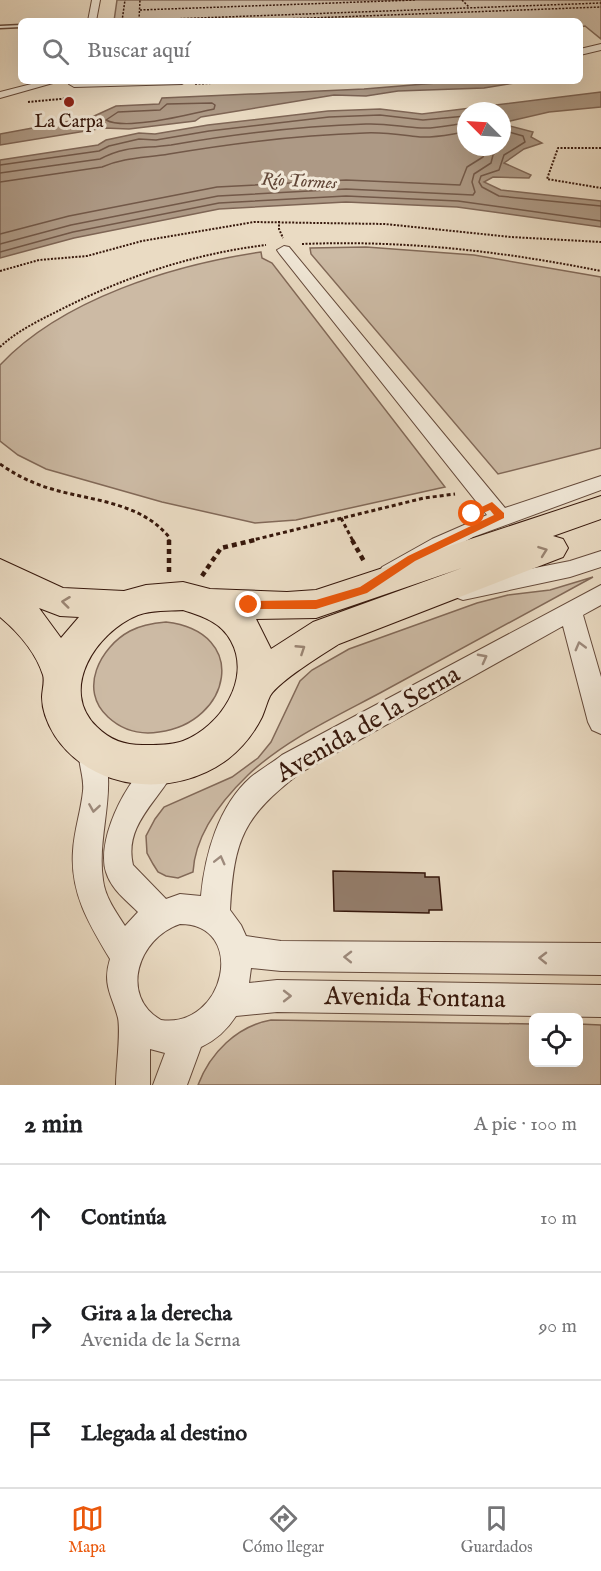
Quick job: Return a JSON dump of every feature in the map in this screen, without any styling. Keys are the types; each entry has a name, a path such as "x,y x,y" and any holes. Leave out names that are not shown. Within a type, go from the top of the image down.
{"main road":[{"path":"203,583 228,614 242,627 252,645 257,664 255,685 245,712 225,736 197,755 164,765 124,765 91,750 71,729 61,703 62,675 74,646 96,622 124,605 153,597 183,596 203,583 287,606 316,604 365,571 601,507"},
{"path":"255,685 294,654 326,633 601,530"},
{"path":"0,572 60,602 124,605"},
{"path":"0,599 34,625 62,675"}],"street":[{"path":"93,18 96,0"},
{"path":"583,51 601,46"},
{"path":"0,95 54,84"},
{"path":"284,245 500,516"},
{"path":"365,571 412,559 500,516 601,483"},
{"path":"410,601 570,569 601,559"},
{"name":"Avenida de la Serna","path":"214,918 218,868 224,844 237,818 259,788 291,764 601,594"},
{"path":"571,611 601,722"},
{"path":"91,750 97,789 87,850 88,882 97,910 126,956"},
{"path":"161,915 120,872 117,850 126,816 140,792 164,765"},
{"path":"180,909 198,910 214,918 227,932 235,950 235,984 229,1001 218,1017 204,1029 188,1036 168,1038 149,1032 134,1019 124,1000 122,978 126,956 141,931 161,915 180,909"},
{"name":"Avenida Fontana","path":"235,950 281,956 601,959"},
{"name":"Avenida Fontana","path":"229,1001 277,996 601,1001"},
{"path":"133,1085 134,1019"},
{"path":"170,1085 188,1036"}],"lane":[{"path":"0,27 18,26"}],"path":[{"path":"123,18 125,0"},
{"path":"139,18 140,0"},
{"path":"140,9 415,0"},
{"path":"462,0 469,8"},
{"path":"556,0 567,9"},
{"path":"196,18 601,3"},
{"path":"314,18 601,8"},
{"path":"450,9 454,13 475,13"},
{"path":"527,10 530,13"},
{"path":"20,101 35,103 79,96"},
{"path":"601,148 558,148 547,179 601,188"},
{"path":"0,271 39,260 97,254 164,237 254,222 385,224 511,237 601,243"},
{"path":"279,222 284,245"},
{"path":"0,347 38,321 108,286 183,261 284,245 387,242 448,246 527,256 601,271"},
{"path":"0,464 38,485 135,511 155,521 169,537 169,572"},
{"path":"203,583 221,548 424,498 455,494"},
{"path":"341,518 365,571"},
{"path":"163,572 175,572"}],"shaded area":[{"path":"117,0 601,0 601,39 583,26 583,18 114,18"},
{"path":"366,247 474,255 601,277 601,448 498,474 311,254 310,248"},
{"path":"261,252 262,258 272,263 445,487 296,520 255,523 162,502 46,469 18,455 0,441 0,365 25,342 55,321 121,289 192,266"},
{"path":"593,577 294,740 262,762 220,807 204,832 193,872 178,878 158,872 147,853 146,836 164,807 232,777 258,758 271,742 300,681 312,670 349,649 477,603 508,595 550,590"},
{"path":"166,622 193,629 211,642 220,659 221,677 215,696 202,712 183,725 159,732 138,732 113,722 99,706 94,682 96,670 102,658 119,638 139,627"},
{"path":"271,1020 529,1024 529,1067 583,1067 583,1024 601,1025 601,1085 198,1085 217,1052 236,1035 259,1023"}],"water":[{"path":"425,84 509,84 484,88 398,91 366,96 334,95 201,117 195,121 129,129 104,128 0,145 0,134 92,117 116,106 159,104 162,98"},
{"path":"601,92 601,107 549,112 511,121 511,103"},
{"name":"Río Tormes","path":"380,109 422,114 457,110 457,156 511,156 511,126 533,132 531,137 542,143 524,149 504,163 531,175 529,178 493,177 484,182 501,190 601,201 601,227 457,207 346,202 219,209 74,238 0,258 0,160 98,145 106,140 139,133 155,134 208,125 328,111"}],"building":[{"path":"333,871 425,873 425,877 439,877 442,910 429,910 429,913 334,911"}],"place":[{"name":"La Carpa","path":"69,102"}],"route":[{"path":"249,605 316,604 363,590 412,559 500,516 492,506 472,514"}]}
